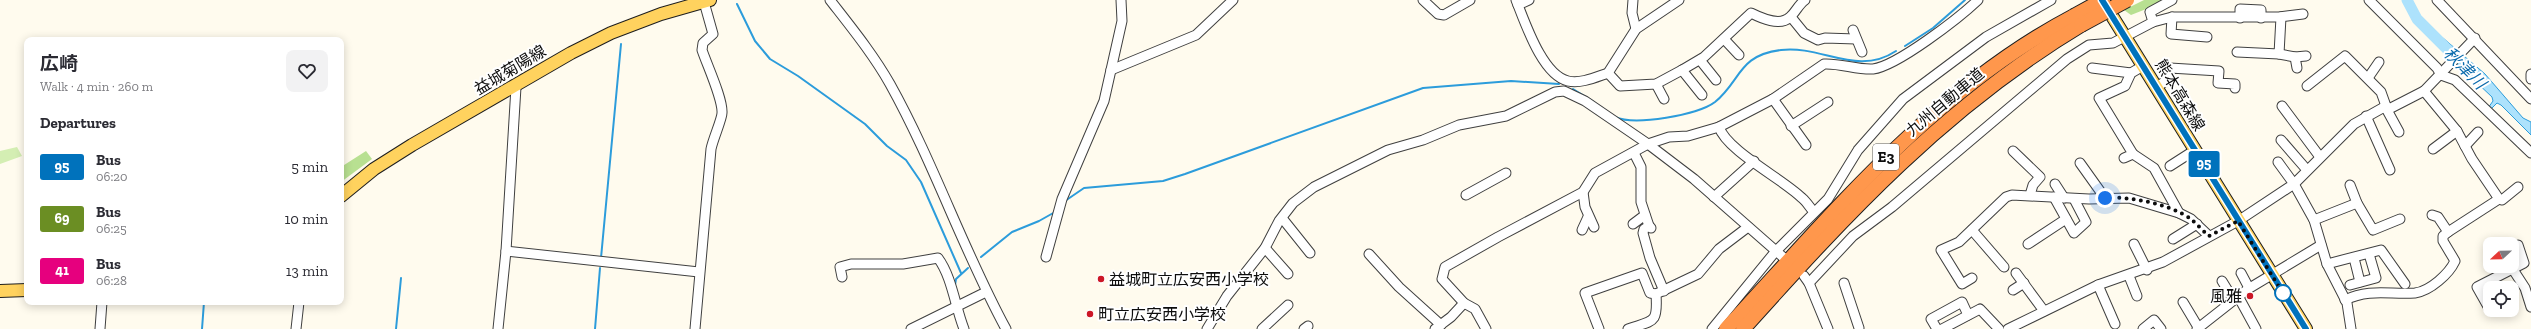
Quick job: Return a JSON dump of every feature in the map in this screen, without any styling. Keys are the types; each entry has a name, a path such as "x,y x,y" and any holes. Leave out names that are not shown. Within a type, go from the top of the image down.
{"highway":[{"name":"九州自動車道","path":"1743,329 1835,227 1925,141 2004,75 2078,21 2103,0"},
{"name":"九州自動車道","path":"1726,329 1883,160 1914,130 1996,64 2039,34 2078,21 2127,0"}],"main road":[{"name":"熊本高森線","path":"2103,0 2271,275 2306,329"},
{"name":"益城菊陽線","path":"344,194 374,170 412,145 516,87 571,53 611,33 661,14 707,1"},
{"path":"0,291 24,290"}],"street":[{"path":"830,0 858,36 889,83 922,146 986,292 1006,329"},
{"path":"1046,257 1062,199 1104,101 1122,21 1122,0"},
{"path":"1111,70 1196,35 1233,0"},
{"path":"1423,0 1438,14 1444,16 1470,0"},
{"path":"1529,0 1517,2 1540,55 1567,81 1578,82 1608,73 1636,29 1679,0"},
{"path":"1633,0 1632,13 1636,29"},
{"path":"1486,329 1475,308 1464,303 1442,279 1445,267 1583,192 1595,173 1648,144 1668,137 1688,136 1719,127 1773,99 1824,64 1871,69 1883,67 1932,35 1978,0"},
{"path":"1712,329 1776,252 1828,199 1858,150 1904,99 1986,37 2051,0"},
{"path":"2153,22 2150,12 2172,0"},
{"path":"2369,0 2437,68 2441,75 2455,80 2531,153"},
{"path":"2437,0 2531,99"},
{"path":"695,329 711,149 714,133 722,114 722,105 702,50 703,43 713,34 707,1"},
{"path":"1608,73 1620,86 1656,84 1700,60 1724,39 1739,22 1751,13 1764,19 1779,21 1791,17 1799,2"},
{"path":"1828,329 1806,279 1853,236 1892,207 2067,59 2089,45 2109,44 2126,37 2153,22 2172,17 2260,18 2303,14"},
{"path":"1791,17 1804,33 1818,40 1825,38 1856,39"},
{"path":"2172,17 2170,34 2207,36"},
{"path":"2279,54 2281,17"},
{"path":"1853,30 1862,52"},
{"path":"1724,39 1739,55"},
{"path":"2008,329 2044,310 2098,285 2146,270 2208,240 2294,184 2320,157 2366,116 2424,91 2474,40"},
{"path":"2237,52 2279,54 2295,57 2306,56"},
{"path":"2307,86 2345,56 2380,92 2386,108 2399,132"},
{"path":"2295,57 2297,68"},
{"path":"1700,60 1716,80"},
{"path":"2368,78 2380,62"},
{"path":"2143,66 2131,73 2125,86 2099,98 2133,154 2154,168 2180,213"},
{"path":"2092,68 2131,73"},
{"path":"2157,87 2167,80 2170,68 2219,71 2218,83 2235,84 2235,88"},
{"path":"1682,70 1702,94"},
{"path":"2531,74 2531,79"},
{"path":"1564,91 1567,81"},
{"path":"1656,84 1664,99"},
{"path":"498,329 506,251 516,87"},
{"path":"1207,329 1227,296 1265,248 1282,218 1293,203 1314,187 1388,150 1423,140 1459,125 1506,116 1555,92 1564,91 1585,101 1648,144 1784,258"},
{"path":"2424,91 2457,131 2499,199"},
{"path":"1773,99 1806,145"},
{"path":"1792,126 1828,102"},
{"path":"2282,106 2320,157"},
{"path":"2366,116 2390,170"},
{"path":"1719,127 1721,133 1732,144 1802,198 1814,212"},
{"path":"2433,149 2457,131"},
{"path":"2465,146 2478,132"},
{"path":"2281,140 2307,170"},
{"path":"2170,166 2195,150"},
{"path":"2013,151 2040,177 2033,185 2030,195"},
{"path":"1628,329 1656,317 1660,293 1643,232 1650,227 1645,215 1640,190 1642,175 1634,153"},
{"path":"2124,158 2133,154"},
{"path":"1714,198 1754,161"},
{"path":"2278,162 2294,184 2314,220 2327,264 2345,300 2351,329"},
{"path":"2080,163 2105,198"},
{"path":"1466,195 1506,173"},
{"path":"2055,184 2064,198"},
{"path":"2350,185 2357,203 2373,230 2400,219"},
{"path":"2345,300 2383,291 2415,293 2430,287 2447,272 2455,261 2443,241 2442,236 2499,199 2502,200 2518,187"},
{"path":"1583,192 1584,207 1594,227"},
{"path":"1972,278 1962,284 1940,250 1959,242 2006,197 2030,195 2074,199 2129,198 2180,213 2197,224 2208,240"},
{"path":"2054,197 2074,233 2086,222 2074,199"},
{"path":"2314,220 2357,203"},
{"path":"1633,224 1645,215"},
{"path":"2432,215 2439,218 2448,232"},
{"path":"1582,230 1588,217"},
{"path":"1282,218 1310,253"},
{"path":"2028,244 2066,219"},
{"path":"2172,239 2197,224"},
{"path":"1599,329 1585,293 1642,273 1650,293 1660,293 1698,274 1719,250 1748,227"},
{"path":"1972,230 2004,267"},
{"path":"2134,244 2146,270"},
{"path":"2183,302 2198,328 2249,288 2321,245"},
{"path":"2519,247 2525,262 2519,265"},
{"path":"1265,248 1288,274"},
{"path":"2327,264 2381,250 2405,284"},
{"path":"506,251 700,272"},
{"path":"1369,254 1438,327 1464,303"},
{"path":"2350,285 2376,278 2369,254"},
{"path":"842,277 840,267 851,264 903,264 938,258 950,284 955,306 964,329"},
{"path":"2354,258 2360,282"},
{"path":"2016,273 2044,310"},
{"path":"2241,273 2249,288"},
{"path":"2490,281 2508,273"},
{"path":"2515,273 2525,288 2531,307"},
{"path":"2129,276 2137,296"},
{"path":"2222,281 2256,329"},
{"path":"2013,290 2024,282"},
{"path":"1844,283 1859,328"},
{"path":"2483,284 2477,287 2483,298"},
{"path":"2098,285 2115,324"},
{"path":"911,329 986,292"},
{"path":"1937,329 1931,319 1962,302 1968,315"},
{"path":"1262,329 1288,304"},
{"path":"100,329 102,305"},
{"path":"296,329 299,305"},
{"path":"1942,329 1980,309 1999,329"},
{"path":"2143,329 2154,320 2161,329"}],"green space":[{"path":"2144,0 2169,0 2131,15 2124,10"},
{"path":"17,147 22,156 0,164 0,151"},
{"path":"366,151 372,159 344,180 344,165"}],"water":[{"path":"2443,38 2485,74 2523,118 2531,122 2531,135 2501,105 2497,103 2490,110 2488,108 2493,101 2492,97 2438,46"}],"waterway":[{"path":"1905,46 1933,28 1965,0"},
{"name":"秋津川","path":"2407,0 2417,19 2451,53"},
{"path":"737,4 755,41 770,59 798,76 865,124 887,146 906,160 921,182 961,273"},
{"path":"601,258 621,44"},
{"path":"1615,117 1624,119 1651,120 1681,115 1707,107 1724,94 1748,63 1756,57 1767,53 1781,50 1796,50 1853,61 1867,61 1882,58 1896,51"},
{"path":"1065,201 1084,188 1163,181 1423,88 1511,81 1559,84"},
{"path":"1573,89 1594,102"},
{"path":"981,257 1012,232 1039,221 1055,212"},
{"path":"595,329 600,268"},
{"path":"955,285 956,279 968,268"},
{"path":"396,329 401,278"},
{"path":"202,329 204,305"}],"bus line":[{"name":"95","path":"2102,0 2271,275 2306,329"}],"place":[{"name":"益城町立広安西小学校","path":"1101,279"},
{"name":"風雅","path":"2250,296"},
{"name":"町立広安西小学校","path":"1090,314"}],"route":[{"path":"2105,198 2129,198 2167,208 2188,217 2209,236 2238,221 2286,298 2283,293"}]}
